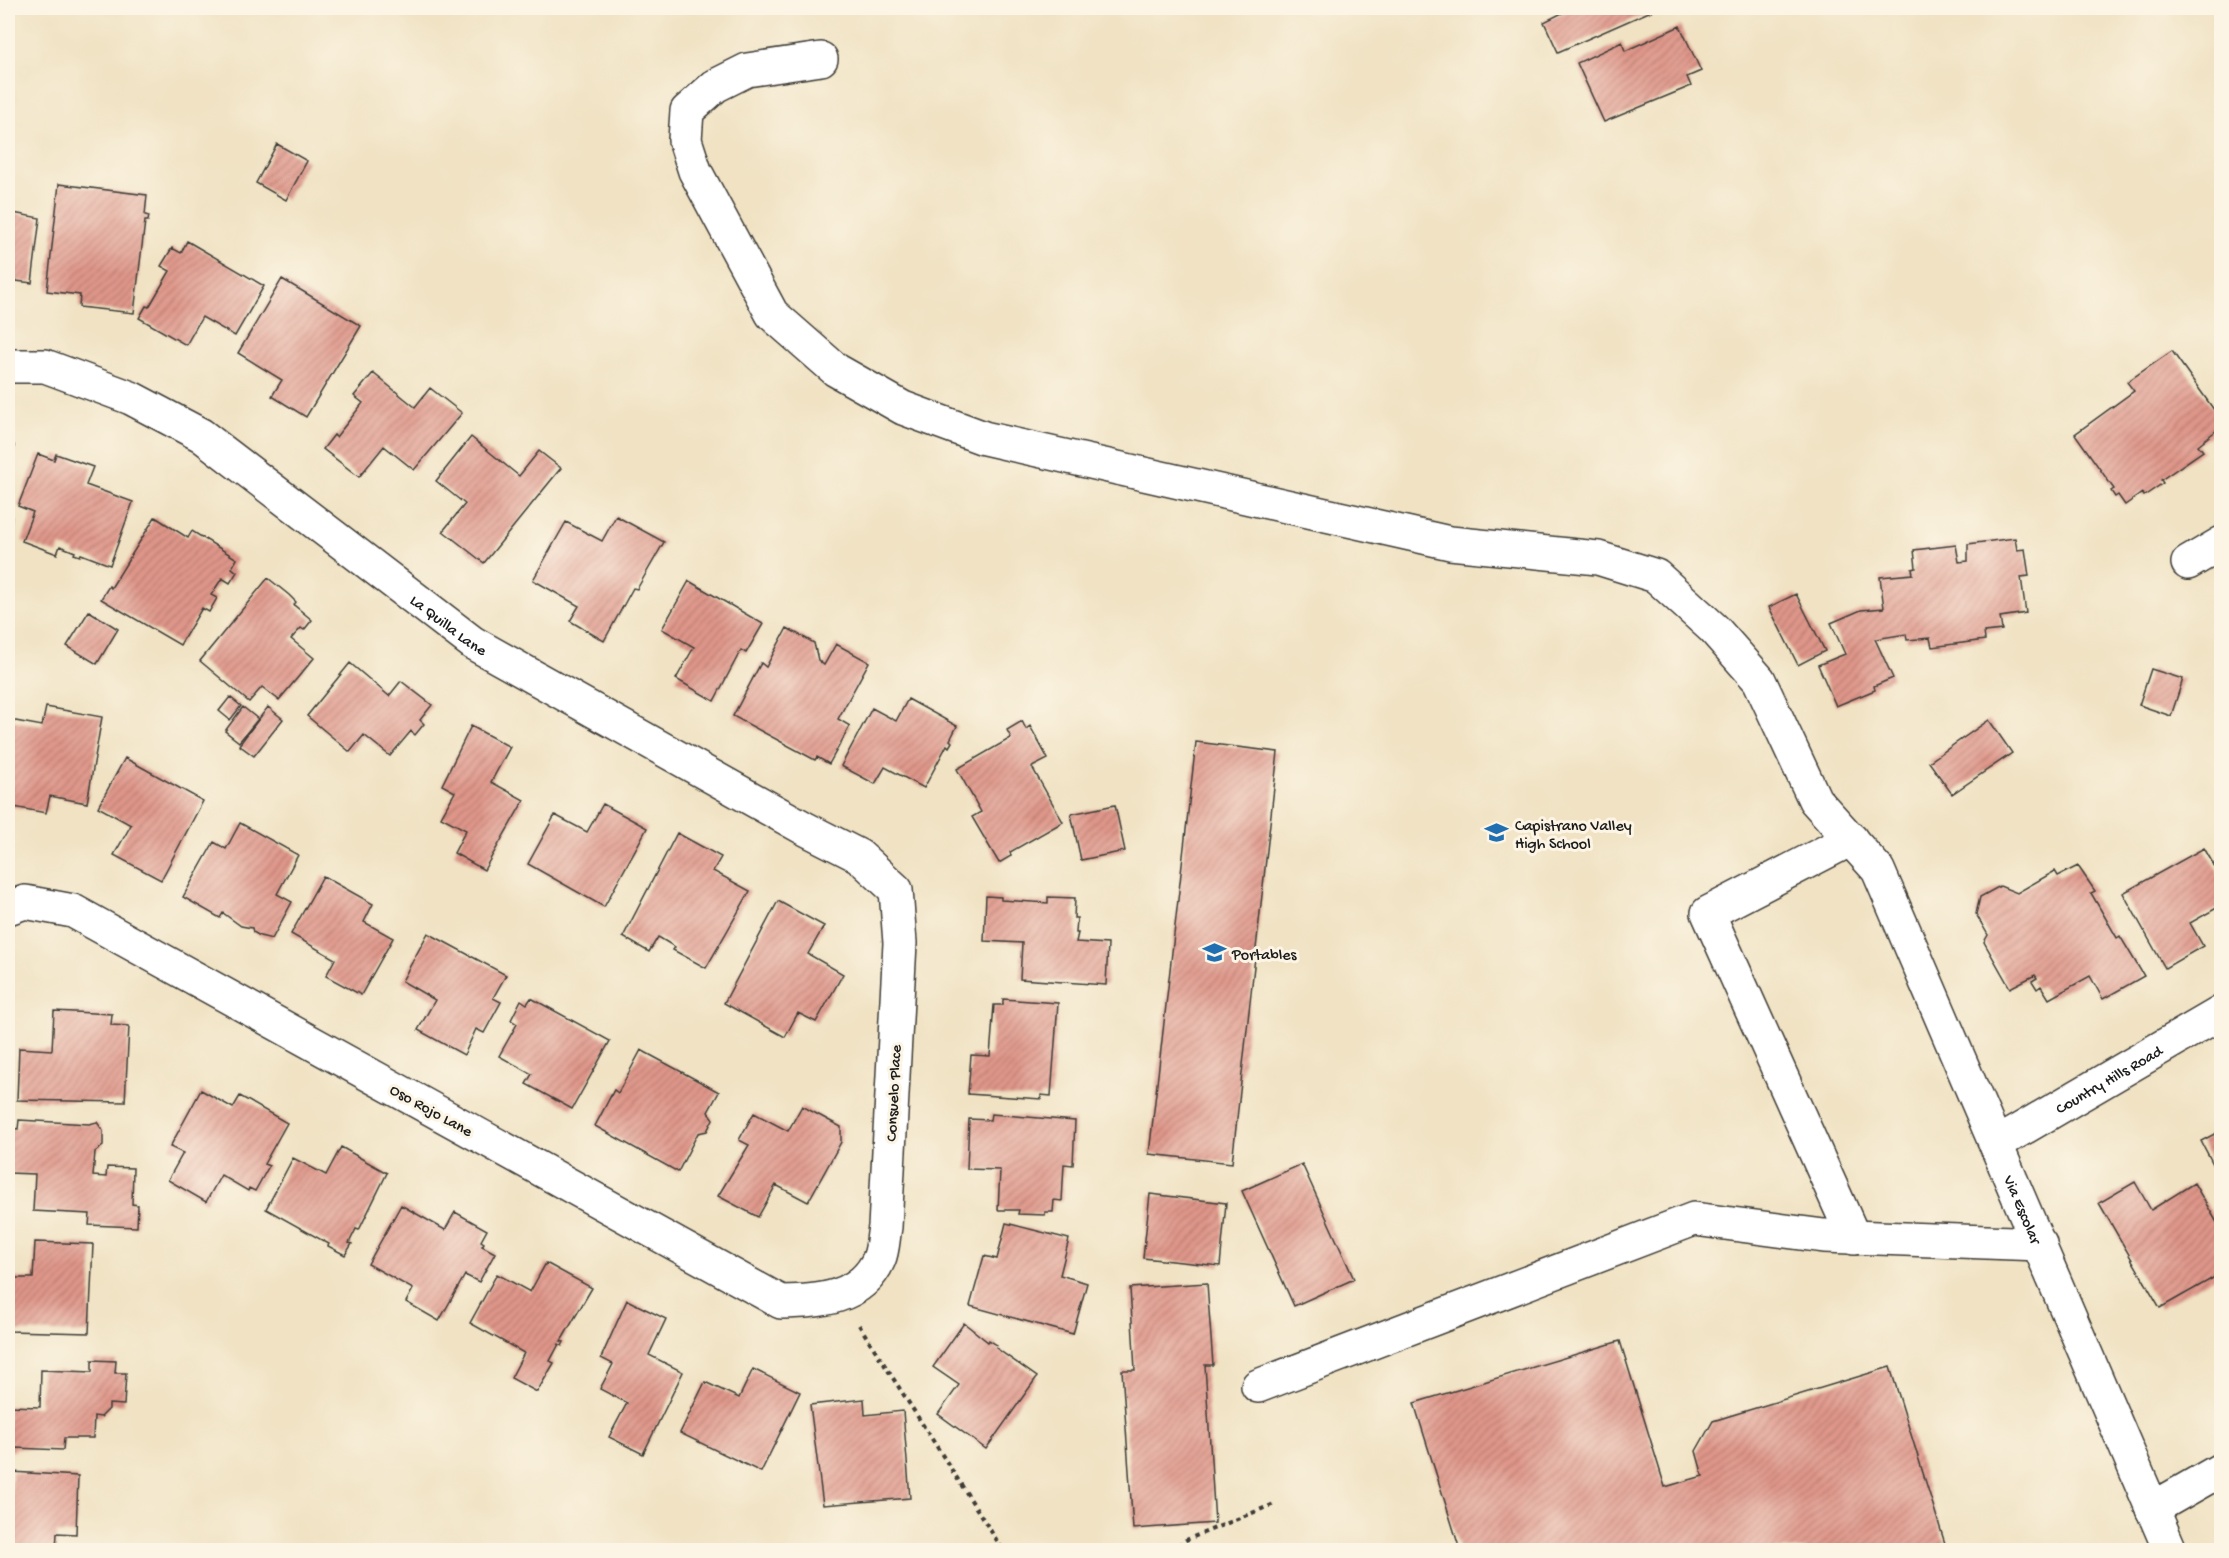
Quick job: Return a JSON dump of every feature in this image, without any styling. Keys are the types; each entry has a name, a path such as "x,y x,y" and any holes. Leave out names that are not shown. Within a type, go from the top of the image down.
{"street":[{"name":"Via Escolar","path":"821,59 747,70 715,86 687,111 685,140 695,171 772,314 836,370 903,408 984,438 1450,543 1598,558 1656,576 1714,629 1759,680 1815,800 1878,870 2170,1551"},
{"name":"La Quilla Lane","path":"8,366 45,366 131,398 201,435 473,643 804,828 859,856 896,890"},
{"path":"2188,563 2222,543"},
{"path":"1851,838 1707,913 1854,1238"},
{"name":"Consuelo Place","path":"848,1291 879,1260 885,1227 900,943 896,890"},
{"name":"Oso Rojo Lane","path":"8,908 25,902 73,911 781,1302 823,1300 848,1291"},
{"name":"Country Hills Road","path":"1996,1144 2222,1012"},
{"path":"1258,1386 1694,1219 1824,1236 2040,1244"},
{"path":"2152,1509 2222,1469"}],"path":[{"path":"848,1291 1003,1551"},
{"path":"1170,1551 1186,1540 1274,1504"}],"building":[{"path":"1572,8 1658,8 1558,52 1544,22"},
{"path":"1680,26 1701,71 1687,77 1691,86 1604,122 1577,63 1622,42 1625,51"},
{"path":"277,144 307,161 286,200 256,183"},
{"path":"59,184 147,195 145,215 149,216 148,221 145,221 134,313 79,307 80,295 47,291"},
{"path":"8,212 40,218 32,283 8,280"},
{"path":"187,241 264,286 235,336 202,317 186,345 139,318 146,306 149,307 170,271 161,266 172,248 181,253"},
{"path":"282,279 361,326 306,417 272,396 282,380 238,353"},
{"path":"2172,351 2222,421 2222,426 2198,445 2203,451 2161,480 2163,483 2144,496 2142,493 2125,505 2118,495 2115,497 2111,491 2114,489 2075,434 2134,391 2127,382"},
{"path":"373,373 415,407 430,388 462,413 414,470 384,446 359,477 323,449 334,435 336,437 363,403 354,396"},
{"path":"471,437 519,476 539,451 561,468 484,563 443,531 465,504 436,481"},
{"path":"8,445 14,445 11,532 8,532"},
{"path":"38,454 54,460 56,454 93,467 86,485 133,502 110,565 81,554 80,556 74,554 75,552 60,546 57,554 22,541 33,512 18,506"},
{"path":"616,516 664,542 637,589 633,588 604,641 570,621 579,606 533,580 566,522 602,541"},
{"path":"155,517 188,538 192,531 237,559 232,568 237,572 230,583 222,578 211,595 217,598 209,612 202,608 180,645 101,599 109,586 111,588"},
{"path":"2015,538 2017,550 2025,549 2029,576 2021,577 2026,613 2000,617 2002,630 1984,632 1985,640 1932,647 1930,638 1907,640 1906,634 1875,639 1893,678 1874,686 1875,690 1836,706 1818,665 1845,654 1831,623 1861,610 1884,608 1880,577 1913,574 1912,569 1916,568 1914,550 1956,545 1959,562 1968,561 1968,544"},
{"path":"268,578 289,595 296,602 294,605 312,620 304,630 301,628 291,639 314,658 279,700 262,687 249,702 200,661"},
{"path":"689,581 763,624 746,653 741,650 714,701 676,679 694,647 662,629"},
{"path":"1796,594 1825,651 1798,665 1769,607"},
{"path":"89,611 118,629 97,664 67,646"},
{"path":"787,628 814,643 818,660 824,665 836,644 869,662 838,719 850,726 829,764 817,757 815,760 733,716 761,663 766,667"},
{"path":"350,663 389,696 401,681 432,705 420,720 424,724 415,735 411,731 390,756 364,735 350,752 307,716"},
{"path":"2151,669 2183,679 2171,716 2139,705"},
{"path":"230,697 241,706 230,720 219,711"},
{"path":"908,699 957,726 950,740 952,742 949,747 947,745 924,788 885,767 875,784 841,766 872,708 896,721"},
{"path":"46,707 102,717 87,803 50,796 46,813 8,806 10,720 42,726"},
{"path":"243,707 258,719 239,742 225,731"},
{"path":"268,707 283,719 254,756 239,745"},
{"path":"1989,720 2012,753 1952,794 1929,762"},
{"path":"1022,721 1026,729 1030,726 1048,759 1032,767 1063,822 1010,852 1011,856 999,863 972,817 981,812 957,769 1011,738 1007,730"},
{"path":"471,726 510,747 491,782 524,800 484,870 454,853 466,830 441,817 455,792 442,785"},
{"name":"Portables","path":"1196,742 1278,752 1232,1163 1149,1154"},
{"path":"125,758 203,801 161,880 114,855 131,825 98,807"},
{"path":"603,804 647,828 604,907 528,864 555,815 587,832"},
{"path":"1115,805 1125,851 1081,860 1071,814"},
{"path":"240,823 298,855 277,894 292,902 272,939 260,936 253,932 252,928 241,926 223,913 220,918 183,897 214,842 226,849"},
{"path":"677,833 721,857 713,871 750,891 706,968 673,950 675,947 658,937 649,952 623,937"},
{"path":"2204,848 2222,879 2222,905 2190,923 2203,946 2165,968 2123,893"},
{"path":"2078,866 2095,891 2091,893 2117,938 2120,936 2144,976 2103,999 2090,976 2049,999 2041,986 2037,989 2032,981 2037,978 2035,975 2010,988 1984,942 1988,935 1976,914 1980,897 2000,886 2017,893 2055,871 2058,876"},
{"path":"323,876 373,904 364,922 393,938 361,995 326,976 335,959 291,934"},
{"path":"986,896 1001,897 1001,900 1048,903 1048,897 1075,898 1074,918 1077,918 1076,933 1078,933 1076,942 1108,944 1106,985 1020,979 1022,943 984,941"},
{"path":"778,901 824,926 808,954 843,974 816,1022 798,1013 785,1037 724,1003"},
{"path":"428,933 506,975 493,998 501,1002 484,1033 476,1029 464,1055 418,1030 435,1000 402,981"},
{"path":"531,998 610,1041 572,1109 526,1084 532,1074 499,1056 517,1024 511,1020 521,1000 527,1004"},
{"path":"1003,999 1058,1003 1051,1096 1041,1095 1041,1099 968,1094 971,1055 990,1056 994,1005 1003,1005"},
{"path":"54,1011 112,1014 111,1025 129,1026 125,1102 17,1100 19,1048 52,1050"},
{"path":"641,1050 719,1092 708,1112 713,1119 707,1131 698,1133 678,1172 595,1126 614,1090 618,1093"},
{"path":"201,1090 233,1108 240,1096 287,1123 264,1164 269,1166 255,1191 249,1188 248,1191 221,1175 206,1202 168,1180 183,1153 170,1147"},
{"path":"802,1106 841,1127 841,1142 808,1202 776,1185 758,1217 718,1196 749,1145 739,1140 754,1113 788,1131"},
{"path":"991,1114 1075,1121 1073,1165 1064,1164 1062,1201 1054,1200 1053,1212 1045,1212 1045,1215 1018,1214 1019,1210 998,1210 1000,1170 967,1169 969,1119 990,1120"},
{"path":"19,1120 89,1124 97,1122 103,1131 103,1146 95,1152 93,1176 106,1177 107,1167 133,1168 132,1204 138,1205 137,1227 89,1225 90,1214 33,1211 35,1174 8,1173 8,1128 18,1129"},
{"path":"2222,1130 2222,1181 2201,1141"},
{"path":"341,1147 387,1173 359,1230 356,1229 349,1243 352,1244 345,1255 266,1209 293,1158 326,1175"},
{"path":"1302,1164 1354,1279 1294,1306 1242,1191"},
{"path":"2135,1182 2151,1210 2194,1183 2222,1231 2222,1273 2160,1308 2099,1203"},
{"path":"1150,1194 1226,1203 1220,1266 1143,1258"},
{"path":"401,1205 445,1230 455,1212 487,1230 481,1241 484,1243 482,1246 495,1253 479,1282 465,1275 439,1321 406,1302 413,1289 368,1264"},
{"path":"1006,1223 1069,1239 1060,1275 1087,1283 1073,1334 970,1306 984,1256 997,1259"},
{"path":"35,1242 93,1244 89,1333 8,1331 8,1278 33,1278"},
{"path":"546,1263 592,1288 561,1341 564,1342 562,1346 559,1344 550,1361 554,1363 537,1392 511,1378 524,1353 470,1323 497,1274 530,1292"},
{"path":"1207,1283 1213,1365 1205,1365 1215,1523 1133,1529 1122,1370 1135,1370 1130,1288"},
{"path":"627,1300 666,1319 649,1355 683,1372 643,1454 609,1437 627,1403 600,1389 613,1364 601,1358"},
{"path":"964,1323 988,1342 989,1340 997,1345 996,1348 1037,1377 986,1449 938,1414 959,1385 933,1367"},
{"path":"1620,1341 1665,1487 1703,1476 1696,1451 1713,1421 1890,1367 1947,1550 1460,1550 1414,1403"},
{"path":"92,1360 116,1361 115,1373 126,1373 124,1405 109,1404 109,1409 101,1417 94,1416 93,1438 64,1438 63,1450 15,1448 15,1451 8,1451 8,1406 40,1407 41,1370 92,1372"},
{"path":"753,1369 800,1392 761,1472 680,1433 705,1382 739,1398"},
{"path":"864,1399 865,1415 903,1411 910,1498 823,1505 810,1405"},
{"path":"12,1472 78,1476 76,1534 57,1533 56,1550 8,1550"}],"place":[{"name":"Capistrano Valley High School","path":"1497,833"},
{"name":"Portables","path":"1214,953"}]}
